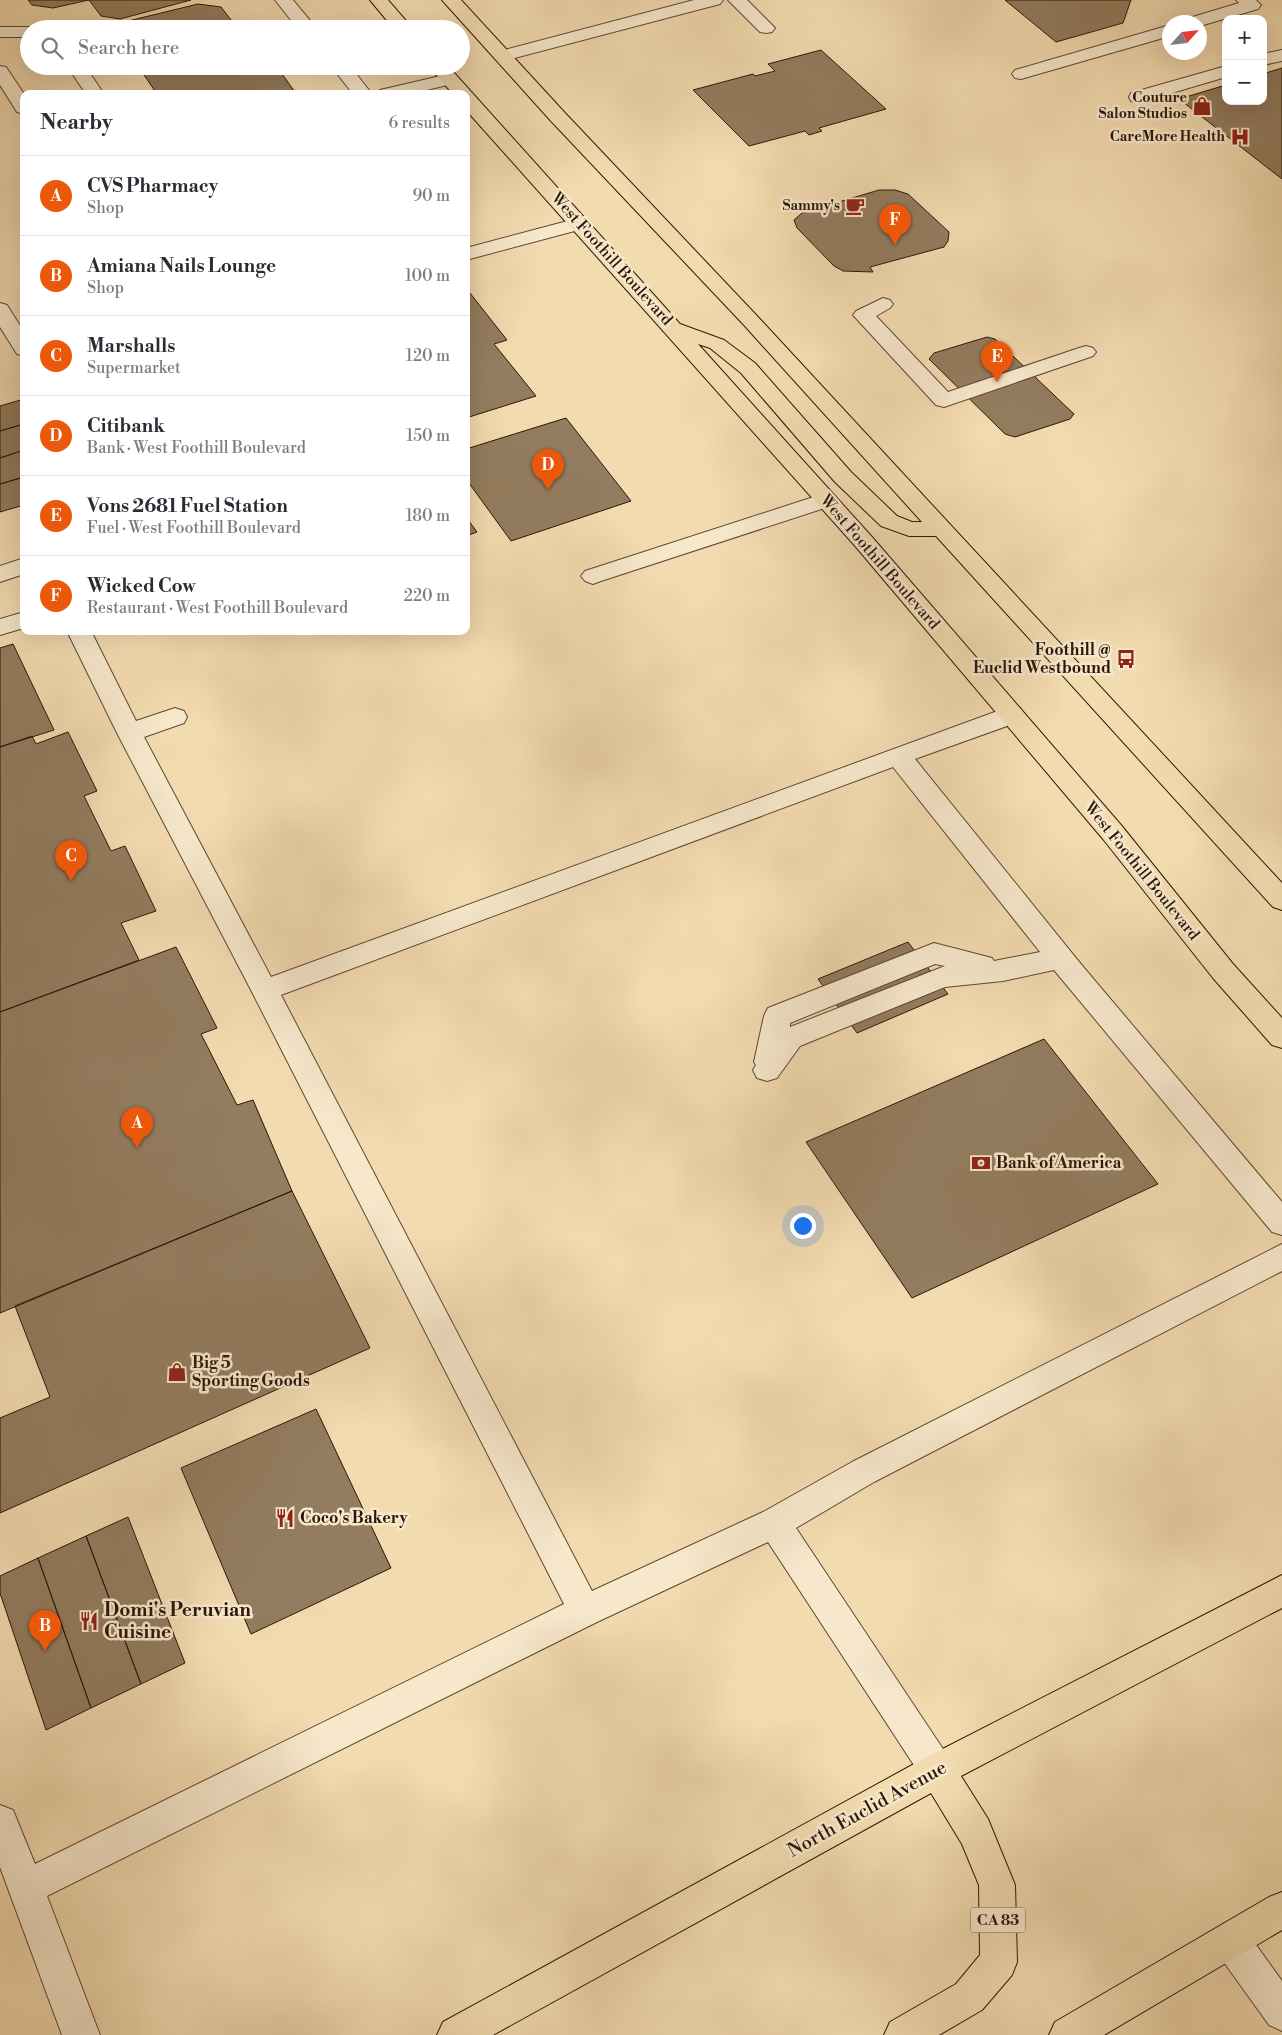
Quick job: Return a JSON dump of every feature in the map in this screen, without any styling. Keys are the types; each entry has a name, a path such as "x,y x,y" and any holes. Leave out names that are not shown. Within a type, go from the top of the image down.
{"main road":[{"path":"379,0 396,20"},
{"path":"451,0 470,20"},
{"path":"470,20 942,529 1282,900"},
{"path":"447,75 460,90"},
{"name":"West Foothill Boulevard","path":"470,102 864,542 1112,832 1223,971 1282,1037"},
{"path":"675,329 717,344 748,368 842,477 889,521 909,529 942,529"},
{"name":"North Euclid Avenue","path":"456,2035 937,1770 1282,1591"},
{"name":"CA 83","path":"903,2035 969,1998 999,1962 996,1885 975,1832 937,1770"},
{"path":"1068,2035 1282,1910"}],"lane":[{"path":"284,0 301,20"},
{"path":"503,56 714,0"},
{"path":"737,0 766,28"},
{"path":"1207,18 1252,5 1245,0"},
{"path":"0,32 20,32"},
{"path":"1022,74 1162,32"},
{"path":"1267,59 1282,55"},
{"path":"0,71 20,102"},
{"path":"1138,97 1222,72"},
{"path":"82,75 92,90"},
{"path":"347,75 359,90"},
{"path":"397,90 436,75"},
{"path":"470,253 579,224"},
{"path":"883,304 863,315 944,400 1086,352"},
{"path":"0,309 20,343"},
{"path":"593,576 826,500"},
{"path":"0,574 20,567"},
{"path":"0,627 20,621"},
{"path":"81,635 129,733 265,990 585,1611"},
{"path":"265,990 1012,715"},
{"path":"129,733 175,717"},
{"path":"898,756 1060,958 1282,1223"},
{"path":"767,1070 790,1038 947,976 1003,971 1060,958"},
{"path":"26,1887 585,1611 774,1522 863,1472 1282,1256"},
{"path":"774,1522 937,1770"},
{"path":"0,1823 81,2035"},
{"path":"1231,1941 1282,2012"}],"building":[{"path":"28,0 89,0 53,8 32,5"},
{"path":"89,0 191,0 120,19 101,16"},
{"path":"1005,0 1131,0 1123,23 1056,42"},
{"path":"198,4 221,7 231,20 132,20"},
{"path":"821,50 886,109 819,128 822,131 809,135 805,131 749,146 693,90 753,74 755,76 775,71 768,64"},
{"path":"1282,68 1282,179 1179,99 1222,86 1222,105 1267,105 1267,73"},
{"path":"144,75 283,75 294,90 154,90"},
{"path":"879,190 895,190 908,194 949,232 948,241 944,247 870,267 873,272 843,271 834,266 797,228 794,220 802,213"},
{"path":"470,293 507,340 494,344 536,396 470,417"},
{"path":"987,337 995,339 1074,414 1070,419 1015,437 1005,434 929,359 934,353"},
{"path":"20,400 20,425 0,431 0,406"},
{"path":"566,418 631,501 511,541 470,485 470,448"},
{"path":"20,425 20,451 0,458 0,431"},
{"path":"20,451 20,478 0,484 0,458"},
{"path":"20,478 20,506 0,512 0,484"},
{"path":"470,522 477,532 470,535"},
{"path":"13,644 54,730 0,747 0,648"},
{"path":"68,732 97,791 84,796 111,851 125,846 156,911 121,923 139,960 0,1012 0,747 32,736 36,744"},
{"path":"908,942 948,994 857,1033 818,979"},
{"path":"176,947 217,1028 201,1034 237,1105 253,1100 292,1191 0,1313 0,1012"},
{"name":"Bank of America","path":"1044,1039 1158,1184 912,1298 806,1142"},
{"name":"Big 5 Sporting Goods","path":"292,1191 370,1348 0,1513 0,1418 50,1397 15,1306"},
{"name":"Coco's Bakery","path":"316,1409 391,1568 251,1634 181,1468"},
{"path":"128,1517 185,1663 141,1684 86,1536"},
{"name":"Domi's Peruvian Cuisine","path":"86,1536 141,1684 91,1708 38,1558"},
{"path":"38,1558 91,1708 46,1730 0,1593 0,1576"}],"place":[{"name":"Couture Salon Studios","path":"1202,106"},
{"name":"CareMore Health","path":"1240,137"},
{"name":"Sammy's","path":"855,206"},
{"name":"Wicked Cow","path":"895,245"},
{"name":"Vons 2681 Fuel Station","path":"997,382"},
{"name":"Citibank","path":"548,490"},
{"name":"Foothill @ Euclid Westbound","path":"1126,659"},
{"name":"Marshalls","path":"71,881"},
{"name":"CVS Pharmacy","path":"137,1148"},
{"name":"Bank of America","path":"981,1163"},
{"name":"Big 5 Sporting Goods","path":"177,1372"},
{"name":"Coco's Bakery","path":"285,1518"},
{"name":"Domi's Peruvian Cuisine","path":"89,1621"},
{"name":"Amiana Nails Lounge","path":"45,1651"}]}
